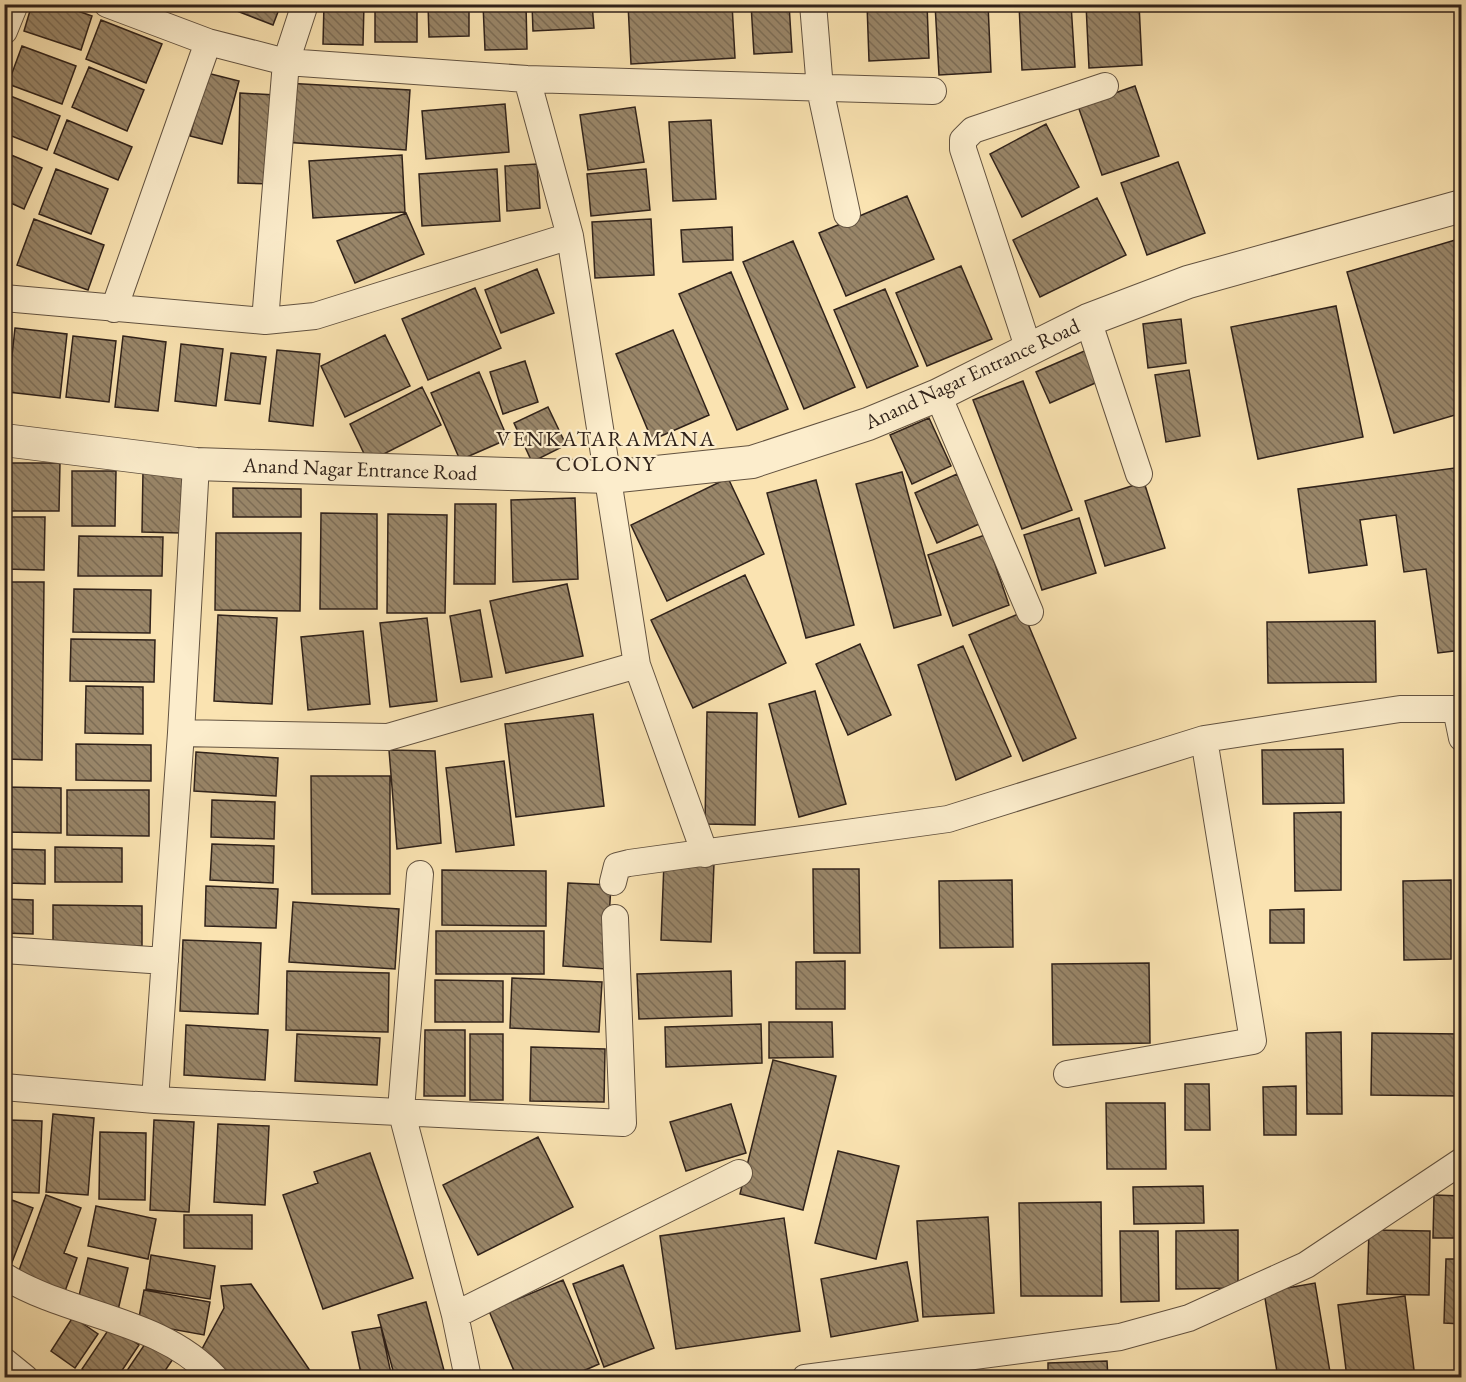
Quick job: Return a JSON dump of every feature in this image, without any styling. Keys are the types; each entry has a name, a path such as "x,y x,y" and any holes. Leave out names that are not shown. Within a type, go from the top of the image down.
{"street":[{"path":"4,31 15,4"},
{"path":"107,4 208,42 286,62 527,79 933,91"},
{"path":"265,321 286,62 304,4"},
{"path":"813,4 820,89 847,214"},
{"path":"114,309 208,42"},
{"path":"527,79 570,236 637,664 705,854"},
{"path":"1029,350 963,149 963,140 966,134 973,130 1105,86"},
{"name":"Anand Nagar Entrance Road","path":"4,440 196,464 609,477 752,462 868,424 938,394 1089,320 1188,282 1461,206"},
{"path":"4,298 265,321 315,316 570,236"},
{"path":"1089,320 1139,474"},
{"path":"938,394 1029,612"},
{"path":"155,1100 196,464"},
{"path":"180,733 388,737 637,664"},
{"path":"613,882 617,866 948,819 1204,739 1400,709 1459,709 1461,738"},
{"path":"1067,1074 1253,1041 1204,739"},
{"path":"420,874 401,1110 468,1377"},
{"path":"4,1087 155,1100 401,1110 622,1123 615,918"},
{"path":"4,950 165,961"},
{"path":"805,1377 918,1370 1120,1337 1189,1318 1306,1265 1461,1161"},
{"path":"454,1315 739,1173"},
{"path":"4,1276 29,1291 129,1324 199,1359 215,1377"},
{"path":"4,1361 25,1377"}],"building":[{"path":"32,4 58,4 92,16 81,50 24,31"},
{"path":"240,4 281,4 273,25 237,11"},
{"path":"324,4 364,4 363,45 323,44"},
{"path":"375,4 417,4 417,42 375,42"},
{"path":"428,4 469,4 469,36 429,37"},
{"path":"483,4 526,4 527,49 485,50"},
{"path":"532,4 592,4 594,28 533,31"},
{"path":"628,4 732,4 735,58 631,64"},
{"path":"751,4 789,4 792,52 754,54"},
{"path":"867,4 927,4 929,58 869,61"},
{"path":"935,4 988,4 991,72 939,75"},
{"path":"1019,4 1071,4 1075,67 1022,70"},
{"path":"1086,4 1139,4 1142,65 1089,68"},
{"path":"101,20 162,44 146,83 86,59"},
{"path":"22,46 76,66 62,104 8,84"},
{"path":"89,67 144,90 127,131 72,107"},
{"path":"207,73 239,81 222,144 190,136"},
{"path":"285,83 410,90 406,150 282,142"},
{"path":"1135,86 1159,156 1102,175 1078,106"},
{"path":"240,93 276,95 273,184 238,183"},
{"path":"8,95 60,116 47,150 4,133 4,105"},
{"path":"505,104 509,152 426,159 422,111"},
{"path":"635,107 644,162 588,170 580,115"},
{"path":"67,120 132,147 118,180 54,153"},
{"path":"711,120 716,199 673,201 669,122"},
{"path":"1046,124 1079,187 1022,217 990,154"},
{"path":"4,152 42,168 24,209 4,200"},
{"path":"402,155 405,212 313,218 309,161"},
{"path":"1178,162 1205,233 1147,255 1121,183"},
{"path":"537,164 540,208 507,211 505,166"},
{"path":"56,169 108,189 91,234 39,214"},
{"path":"497,169 500,221 422,226 419,174"},
{"path":"646,169 650,210 591,216 587,174"},
{"path":"907,196 934,259 846,296 819,233"},
{"path":"1097,198 1126,255 1040,297 1013,240"},
{"path":"406,213 424,254 355,283 337,241"},
{"path":"34,219 104,245 88,290 17,265"},
{"path":"651,219 654,275 595,278 592,222"},
{"path":"732,227 733,260 683,262 681,230"},
{"path":"1462,238 1462,413 1394,433 1347,272"},
{"path":"793,241 855,387 804,409 743,262"},
{"path":"961,266 992,339 927,366 896,293"},
{"path":"537,269 554,313 501,333 485,290"},
{"path":"731,272 788,409 737,430 679,294"},
{"path":"475,288 501,348 428,380 402,319"},
{"path":"885,289 918,366 867,388 834,310"},
{"path":"1336,306 1363,437 1258,459 1231,327"},
{"path":"1181,319 1186,363 1148,368 1143,324"},
{"path":"4,328 11,329 4,379"},
{"path":"15,328 67,334 60,398 8,392"},
{"path":"673,330 709,415 652,440 616,354"},
{"path":"385,335 410,386 345,417 321,366"},
{"path":"73,336 116,341 109,402 66,397"},
{"path":"123,336 166,342 158,411 115,407"},
{"path":"181,344 223,349 216,406 175,401"},
{"path":"1089,349 1102,380 1050,403 1036,372"},
{"path":"277,350 320,354 313,426 269,421"},
{"path":"231,353 266,357 260,404 225,400"},
{"path":"525,361 538,402 503,414 490,372"},
{"path":"1189,370 1200,436 1166,442 1155,375"},
{"path":"479,372 508,439 460,460 431,393"},
{"path":"1023,381 1072,510 1022,529 973,400"},
{"path":"422,387 441,425 368,462 350,424"},
{"path":"548,407 566,445 532,462 514,423"},
{"path":"929,418 951,466 912,484 890,435"},
{"path":"4,463 60,463 59,511 4,511"},
{"path":"1462,467 1462,650 1438,653 1426,569 1404,572 1396,515 1360,520 1367,565 1309,573 1298,489"},
{"path":"143,470 182,471 181,533 142,532"},
{"path":"72,471 116,471 115,526 72,526"},
{"path":"902,472 941,615 894,628 856,484"},
{"path":"957,474 979,524 937,543 915,493"},
{"path":"728,478 764,554 667,601 631,525"},
{"path":"816,480 854,625 806,638 767,493"},
{"path":"1144,482 1165,548 1105,566 1085,501"},
{"path":"233,488 301,489 301,517 233,517"},
{"path":"575,498 578,579 513,582 511,500"},
{"path":"455,504 496,504 495,584 454,584"},
{"path":"321,513 377,514 377,609 320,609"},
{"path":"388,514 447,515 445,613 387,613"},
{"path":"4,517 45,517 44,570 4,569"},
{"path":"1079,518 1096,573 1042,590 1024,535"},
{"path":"216,533 301,533 300,611 215,610"},
{"path":"985,535 1009,605 953,626 928,555"},
{"path":"79,536 163,537 162,576 78,576"},
{"path":"745,575 786,663 693,708 651,620"},
{"path":"4,582 44,582 42,760 4,759"},
{"path":"567,584 583,656 506,673 490,601"},
{"path":"74,589 151,590 150,633 73,632"},
{"path":"480,610 492,677 461,682 450,616"},
{"path":"1023,612 1076,738 1023,761 969,635"},
{"path":"218,615 277,618 272,704 214,701"},
{"path":"427,618 437,701 390,707 380,623"},
{"path":"1375,621 1376,682 1268,683 1267,622"},
{"path":"363,631 370,704 308,710 301,637"},
{"path":"71,639 155,640 154,682 70,681"},
{"path":"860,644 891,715 848,735 816,664"},
{"path":"963,646 1011,756 956,780 918,665"},
{"path":"86,686 143,687 143,734 85,733"},
{"path":"815,691 846,804 799,817 769,704"},
{"path":"707,712 757,713 755,825 705,824"},
{"path":"593,714 604,806 516,817 505,724"},
{"path":"76,744 151,745 151,781 76,780"},
{"path":"1343,749 1344,803 1263,804 1262,750"},
{"path":"389,750 435,751 441,843 397,849"},
{"path":"196,752 278,758 276,796 194,791"},
{"path":"504,761 514,845 456,852 446,768"},
{"path":"311,776 390,776 390,894 312,894"},
{"path":"4,787 61,788 61,833 4,832"},
{"path":"67,790 149,790 149,836 67,835"},
{"path":"212,800 275,802 274,839 211,837"},
{"path":"1341,812 1341,890 1295,891 1294,813"},
{"path":"212,844 274,846 273,883 210,880"},
{"path":"55,847 122,848 122,882 55,882"},
{"path":"4,849 45,850 45,884 4,883"},
{"path":"664,862 714,863 711,942 661,940"},
{"path":"813,869 859,869 860,953 814,953"},
{"path":"442,870 546,871 546,926 442,925"},
{"path":"1012,880 1013,947 940,948 939,881"},
{"path":"1451,880 1451,959 1404,960 1403,881"},
{"path":"568,883 611,885 606,969 563,966"},
{"path":"206,886 278,889 276,928 205,926"},
{"path":"4,899 33,900 33,934 4,933"},
{"path":"293,902 399,909 395,969 289,962"},
{"path":"53,905 142,906 142,946 53,945"},
{"path":"1304,909 1304,943 1270,943 1270,910"},
{"path":"436,931 544,931 544,974 436,974"},
{"path":"183,940 261,943 258,1014 180,1011"},
{"path":"845,961 845,1009 796,1009 796,962"},
{"path":"1149,963 1150,1043 1053,1045 1052,964"},
{"path":"287,971 389,973 388,1032 286,1030"},
{"path":"731,971 732,1016 639,1019 637,974"},
{"path":"512,978 602,982 599,1032 510,1028"},
{"path":"435,980 503,981 503,1022 435,1022"},
{"path":"769,1022 832,1022 833,1057 769,1058"},
{"path":"761,1024 762,1063 666,1067 665,1027"},
{"path":"186,1025 268,1030 265,1080 184,1075"},
{"path":"425,1030 465,1030 465,1096 424,1096"},
{"path":"1341,1032 1342,1114 1307,1114 1306,1033"},
{"path":"1372,1033 1462,1034 1462,1096 1371,1095"},
{"path":"297,1034 380,1038 377,1085 295,1081"},
{"path":"470,1034 503,1034 503,1100 470,1100"},
{"path":"531,1047 605,1049 604,1102 530,1101"},
{"path":"773,1060 836,1076 803,1210 740,1194"},
{"path":"1185,1084 1209,1084 1210,1130 1185,1130"},
{"path":"1296,1086 1296,1135 1264,1135 1263,1087"},
{"path":"1106,1103 1165,1103 1166,1169 1107,1169"},
{"path":"731,1104 746,1153 686,1171 670,1122"},
{"path":"53,1114 94,1118 88,1195 46,1192"},
{"path":"9,1120 42,1121 39,1193 5,1192"},
{"path":"154,1120 194,1122 189,1212 150,1210"},
{"path":"218,1124 269,1126 265,1205 214,1202"},
{"path":"100,1132 146,1133 145,1200 99,1199"},
{"path":"538,1137 573,1207 478,1255 443,1185"},
{"path":"838,1151 899,1166 876,1259 815,1243"},
{"path":"370,1153 413,1278 323,1309 283,1195 318,1183 314,1172"},
{"path":"1203,1186 1204,1223 1134,1224 1133,1187"},
{"path":"46,1195 81,1208 64,1253 77,1258 64,1294 17,1276"},
{"path":"1434,1195 1462,1196 1462,1238 1433,1238"},
{"path":"4,1197 33,1208 9,1270 4,1268"},
{"path":"1101,1202 1102,1296 1021,1296 1019,1203"},
{"path":"96,1206 156,1219 148,1259 88,1246"},
{"path":"184,1215 252,1215 252,1249 184,1248"},
{"path":"988,1217 994,1313 923,1317 917,1221"},
{"path":"784,1218 800,1331 676,1349 660,1236"},
{"path":"1238,1230 1238,1288 1176,1289 1176,1231"},
{"path":"1369,1230 1430,1231 1429,1295 1367,1294"},
{"path":"1120,1231 1158,1231 1159,1301 1121,1302"},
{"path":"151,1255 215,1266 210,1299 146,1289"},
{"path":"88,1258 128,1268 118,1310 78,1300"},
{"path":"1446,1259 1462,1259 1462,1324 1444,1323"},
{"path":"907,1262 918,1321 831,1337 821,1279"},
{"path":"623,1265 654,1348 604,1367 573,1284"},
{"path":"563,1280 599,1364 567,1378 517,1378 489,1311"},
{"path":"1315,1283 1331,1378 1278,1378 1264,1292"},
{"path":"251,1284 315,1378 225,1378 202,1349 224,1308 221,1286"},
{"path":"144,1290 210,1302 204,1335 138,1323"},
{"path":"1405,1296 1415,1378 1347,1378 1338,1305"},
{"path":"426,1302 446,1378 395,1378 378,1315"},
{"path":"73,1317 98,1334 75,1368 51,1351"},
{"path":"111,1326 139,1345 117,1378 94,1378 82,1369"},
{"path":"381,1327 392,1378 362,1378 352,1332"},
{"path":"147,1341 173,1359 160,1378 122,1378"},
{"path":"1107,1361 1108,1378 1048,1378 1048,1363"}],"district":[{"name":"VENKATARAMANA COLONY","path":"606,450"}]}
